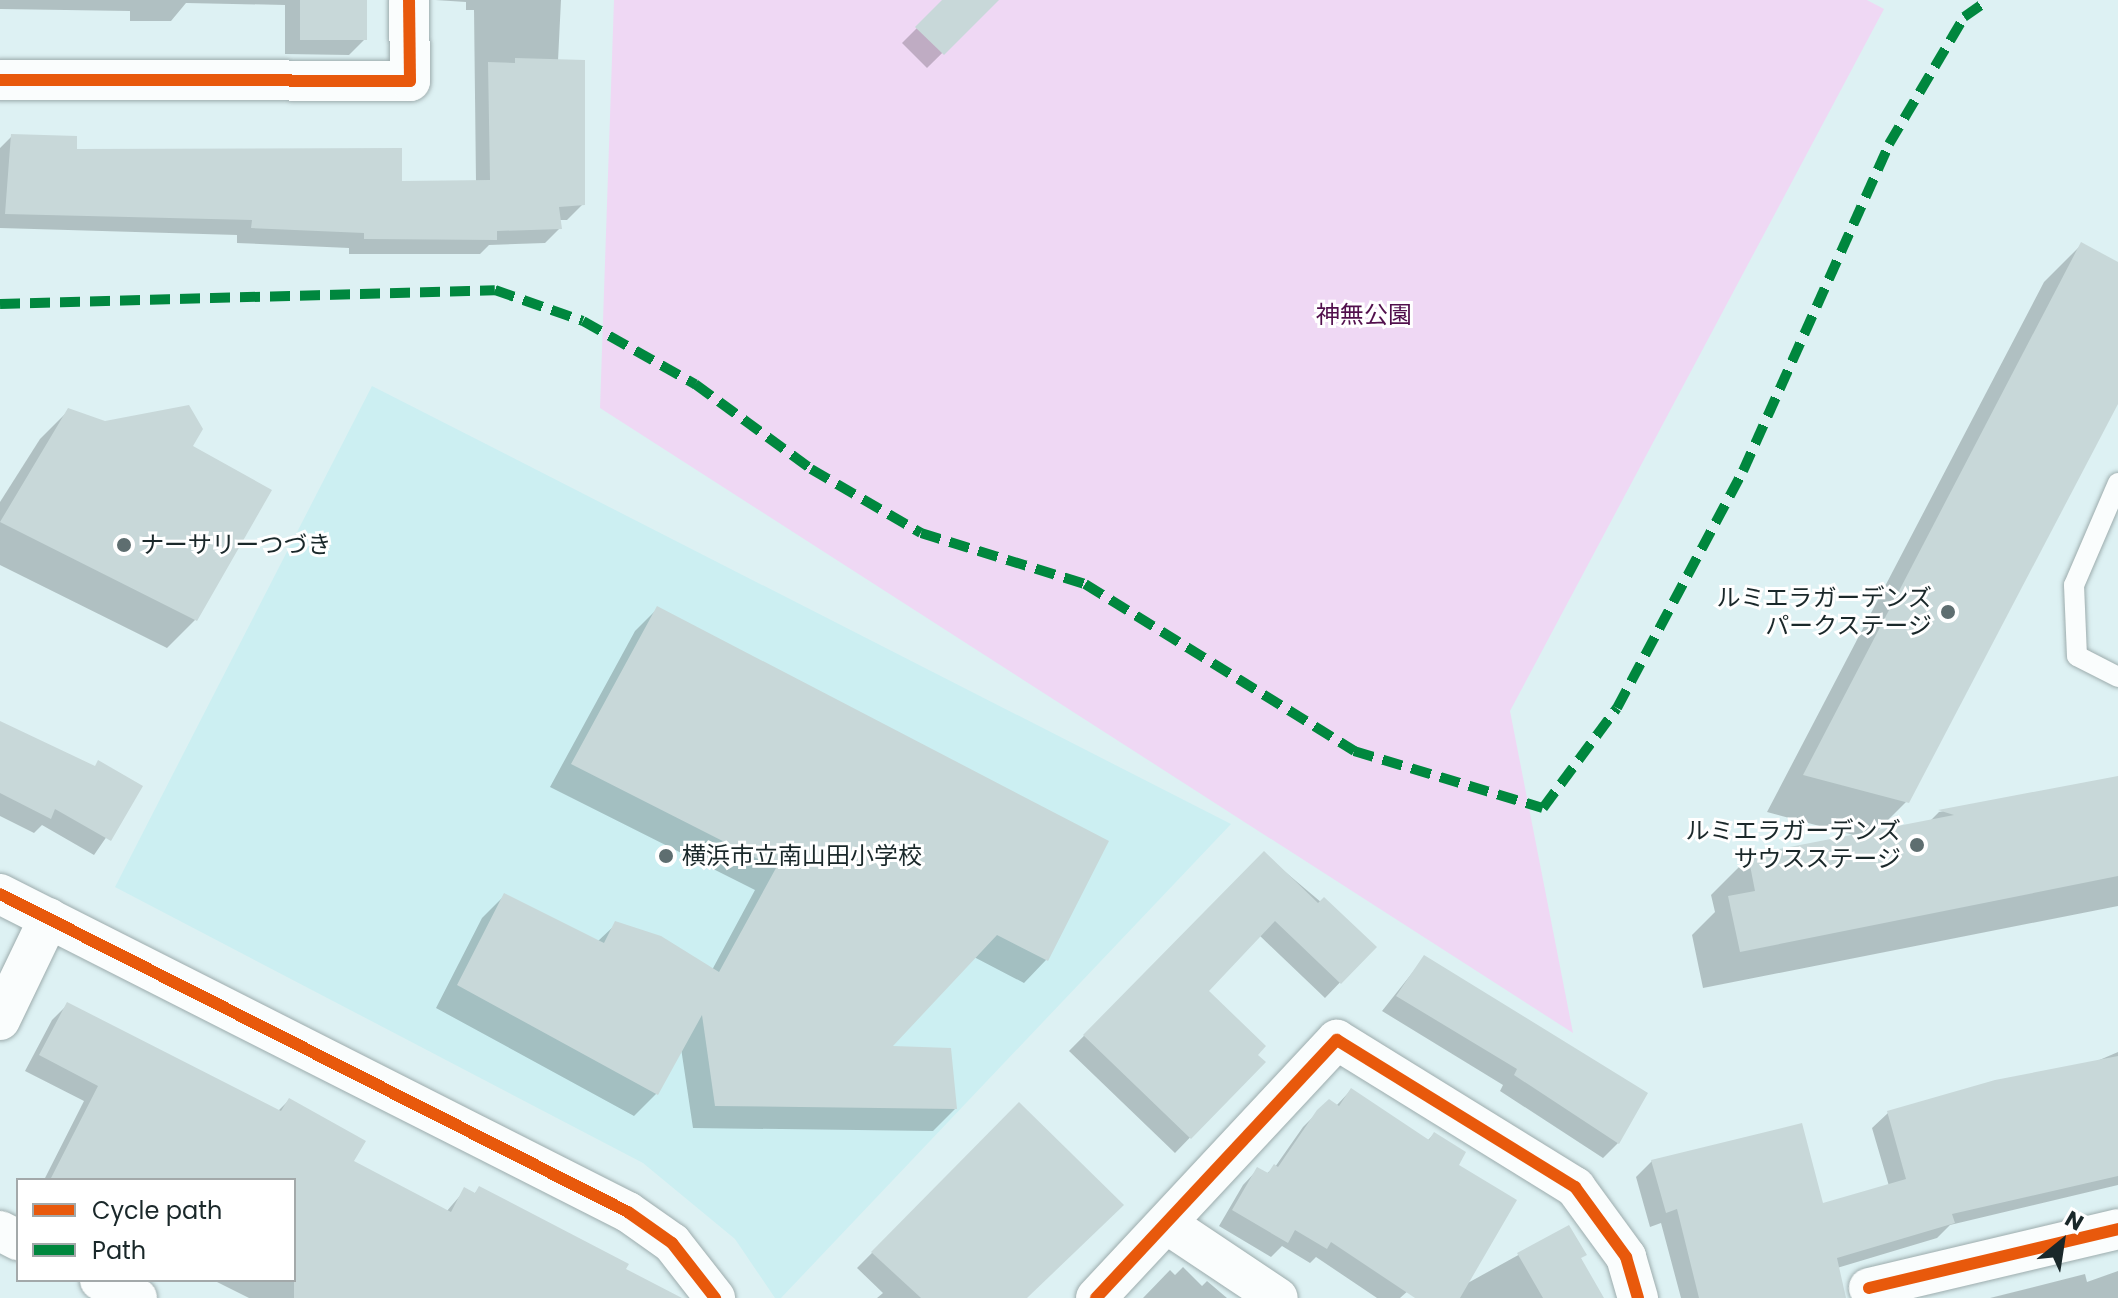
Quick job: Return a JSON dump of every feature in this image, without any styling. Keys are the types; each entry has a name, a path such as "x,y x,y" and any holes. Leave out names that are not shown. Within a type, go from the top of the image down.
{"street":[{"path":"0,80 410,81 409,0"},
{"path":"0,894 628,1212 672,1243 715,1298"},
{"path":"0,1020 49,918"},
{"path":"1096,1298 1337,1040 1575,1187 1626,1257 1638,1298"},
{"path":"1167,1224 1278,1298"},
{"path":"1869,1288 2118,1229"},
{"path":"104,1282 137,1298"}],"lane":[{"path":"2118,483 2074,585 2077,656 2118,677"}],"shaded area":[{"name":"横浜市立南山田小学校","path":"372,386 1231,824 781,1298 775,1298 735,1239 643,1163 115,887"}],"green space":[{"name":"神無公園","path":"614,0 1867,0 1884,9 1510,711 1573,1033 600,408"}],"building":[{"path":"300,0 367,0 367,40 300,40"},
{"path":"942,0 999,0 944,55 915,27"},
{"path":"515,58 585,60 585,205 559,207 562,229 497,231 497,240 364,239 364,233 251,228 252,220 5,214 11,134 77,136 77,149 402,148 402,181 490,180 488,62 515,63"},
{"name":"ルミエラガーデンズ パークステージ","path":"2081,242 2118,262 2118,404 1909,803 1803,775"},
{"path":"189,405 203,429 193,446 272,490 197,621 0,522 68,408 105,421"},
{"path":"657,606 1109,841 1048,961 997,935 893,1046 951,1048 957,1109 715,1106 702,1015 658,1095 457,985 504,893 604,943 615,921 661,936 719,972 776,868 571,764"},
{"path":"0,721 95,766 98,760 143,786 111,841 55,809 51,819 0,793"},
{"name":"ルミエラガーデンズ サウスステージ","path":"2118,776 2118,876 1740,952 1728,896 1755,891 1748,855 1954,815 1938,810"},
{"path":"1264,851 1318,903 1324,897 1377,947 1341,984 1275,921 1209,991 1266,1046 1258,1055 1266,1062 1191,1139 1083,1035"},
{"path":"1424,955 1648,1093 1619,1144 1514,1075 1517,1069 1396,996"},
{"path":"67,1002 281,1111 289,1098 366,1141 354,1161 451,1212 464,1187 475,1193 479,1186 629,1264 626,1269 682,1298 294,1298 296,1178 51,1178 98,1086 39,1055"},
{"path":"2118,1056 2118,1176 1952,1214 1955,1223 1837,1258 1846,1298 1699,1298 1677,1209 1666,1213 1651,1160 1802,1123 1823,1203 1906,1179 1887,1111 1995,1080"},
{"path":"1351,1088 1429,1140 1434,1132 1466,1152 1459,1165 1517,1200 1460,1298 1415,1298 1331,1242 1327,1249 1295,1230 1288,1243 1232,1210 1257,1167 1268,1173 1274,1164 1278,1167 1317,1110 1329,1099 1339,1106"},
{"path":"1019,1102 1124,1205 1027,1298 921,1298 871,1252"},
{"path":"1569,1225 1587,1255 1581,1258 1604,1298 1543,1298 1517,1253"}],"marked path":[{"path":"0,304 495,290 583,321 695,384 811,469 921,533 1085,584 1354,751 1543,808 1617,708 1743,471 1889,144 1964,17 1988,0"}],"cycle path":[{"path":"0,80 410,81 409,0"},
{"path":"0,894 628,1212 672,1243 715,1298"},
{"path":"1096,1298 1337,1040 1575,1187 1626,1257 1638,1298"},
{"path":"1869,1288 2118,1229"}],"place":[{"name":"ナーサリーつづき","path":"124,545"},
{"name":"ルミエラガーデンズ パークステージ","path":"1948,612"},
{"name":"ルミエラガーデンズ サウスステージ","path":"1917,845"},
{"name":"横浜市立南山田小学校","path":"666,856"}]}
